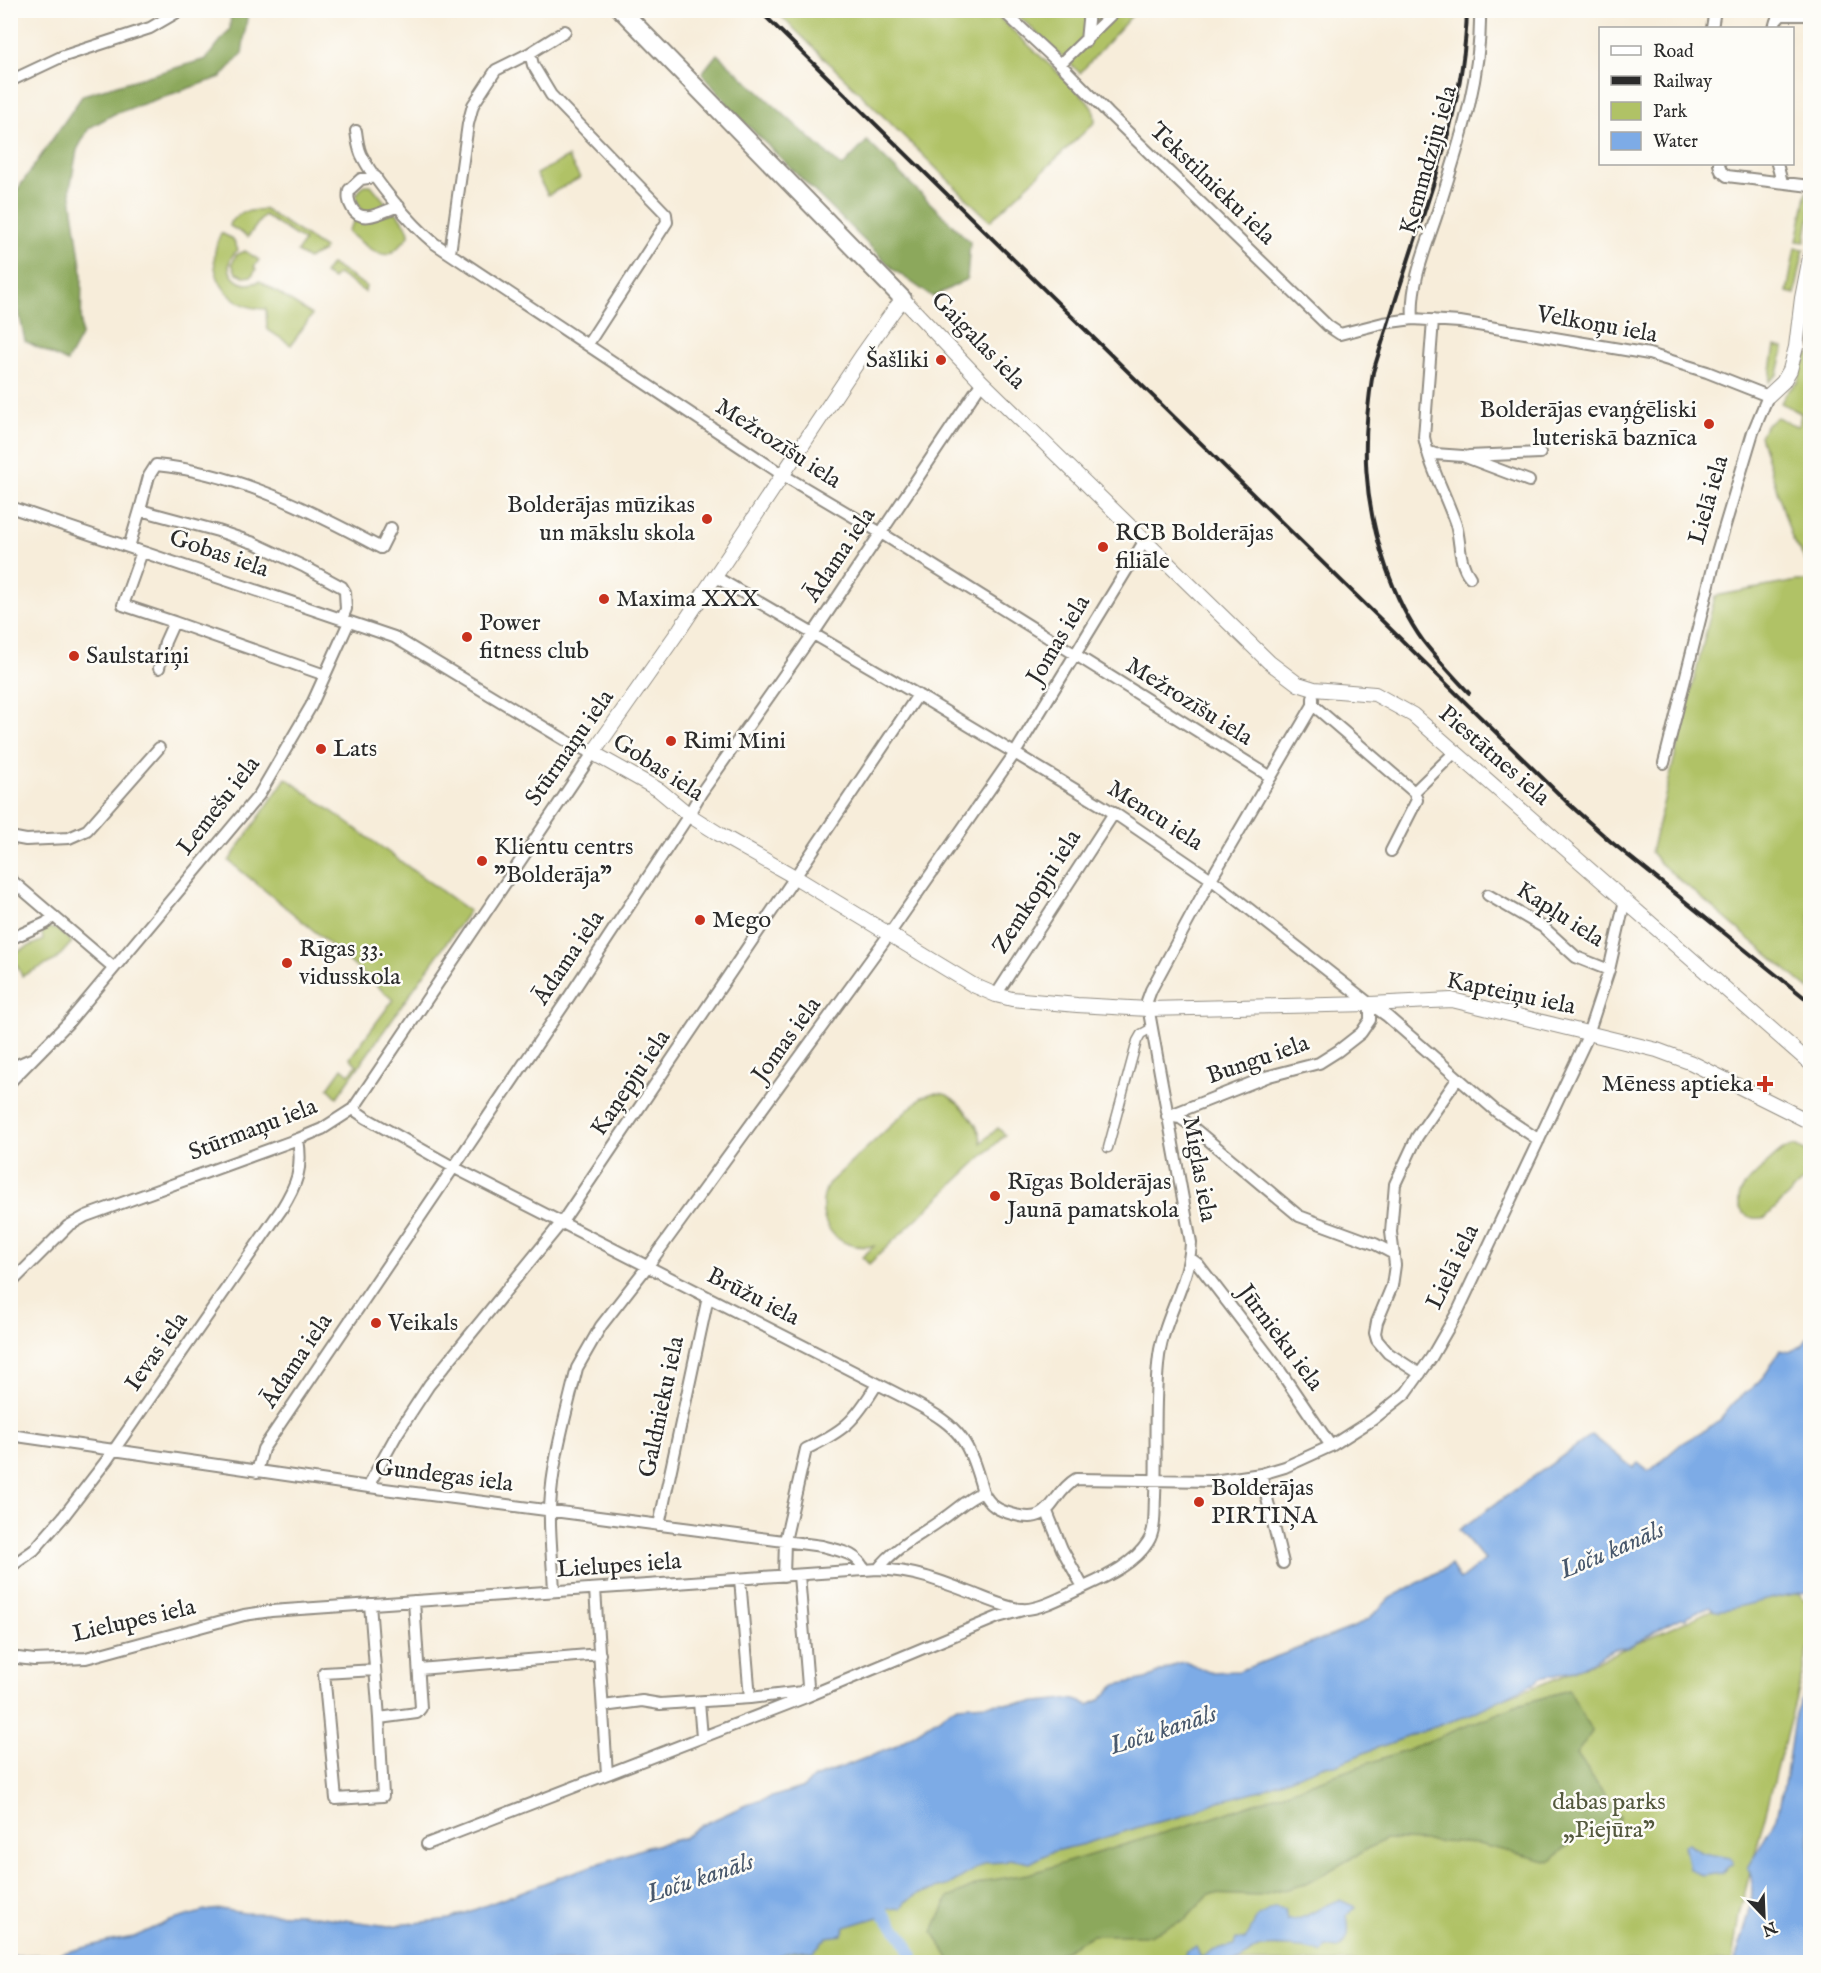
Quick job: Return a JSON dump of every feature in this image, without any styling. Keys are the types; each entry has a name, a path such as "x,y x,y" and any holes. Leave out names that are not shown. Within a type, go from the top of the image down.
{"main road":[{"name":"Gaigalas iela","path":"621,10 903,299"}],"street":[{"path":"10,81 61,57 150,28 181,10"},
{"name":"Tekstilnieku iela","path":"1002,10 1328,326 1340,334 1383,323 1413,319"},
{"path":"1086,41 1089,10"},
{"path":"1060,64 1116,10"},
{"name":"Ķemmdziju iela","path":"1413,319 1413,289 1462,131 1474,79 1478,55 1480,10"},
{"path":"1712,27 1715,10"},
{"path":"1774,27 1776,21 1784,13 1810,15"},
{"path":"450,253 468,124 473,105 496,70 530,53 564,31"},
{"path":"530,53 533,65 551,95 666,214 667,222 588,344"},
{"name":"Mežrozīšu iela","path":"356,131 360,152 376,177 426,237 783,475 881,533 1074,656 1271,777"},
{"path":"1719,165 1721,171 1727,176 1810,186"},
{"path":"1777,165 1782,182"},
{"path":"376,177 361,179 350,190 348,198 355,212 361,216 374,216 399,206"},
{"name":"Lielā iela","path":"1664,763 1717,552 1753,432 1768,396 1783,382 1790,370 1796,347 1810,257"},
{"name":"Gaigalas iela","path":"903,299 982,382 1269,662 1298,684 1314,689"},
{"name":"Stūrmaņu iela","path":"10,1284 68,1226 86,1216 298,1139 322,1129 353,1109 593,753 638,691 863,354 903,299"},
{"name":"Velkoņu iela","path":"1413,319 1460,322 1649,354 1707,372 1768,396"},
{"path":"1433,320 1424,437 1427,452 1456,526 1463,568 1470,577"},
{"name":"Ādama iela","path":"257,1472 263,1449 689,815 701,793 813,634 982,382"},
{"path":"1427,452 1463,456 1540,453"},
{"path":"1463,456 1529,481"},
{"path":"129,547 149,476 156,465 205,473 243,483 318,515 381,548 391,528"},
{"name":"Gobas iela","path":"10,507 394,637 570,743 593,753 659,790 689,815 719,834 795,877 973,985 1012,999 1148,1009"},
{"path":"140,510 245,540 305,567 342,587 345,592 346,621"},
{"name":"Jomas iela","path":"554,1591 550,1510 556,1459 577,1368 601,1326 647,1267 889,935 1015,753 1144,540"},
{"name":"Gobas iela","path":"142,552 123,604 174,622"},
{"name":"Mencu iela","path":"714,576 918,694 1114,813 1211,879 1387,1016 1504,1117 1539,1140"},
{"name":"Lemešu iela","path":"10,1082 68,1023 259,795 306,714 325,675 346,621"},
{"path":"159,668 165,642 174,622 325,675"},
{"path":"1314,689 1313,705 1414,792 1417,800 1391,851"},
{"name":"Piestātnes iela","path":"1314,689 1375,694 1413,715 1810,1063"},
{"name":"Kaņepju iela","path":"369,1487 397,1434 429,1385 562,1222 918,694"},
{"name":"Miglas iela","path":"1156,1482 1156,1389 1159,1355 1165,1328 1183,1284 1190,1258 1191,1243 1147,1001 1211,879 1313,705"},
{"path":"10,837 26,840 69,837 87,830 159,748"},
{"path":"1414,792 1455,752"},
{"name":"Zemkopju iela","path":"996,994 1114,813"},
{"path":"10,879 113,967"},
{"name":"Kapļu iela","path":"1488,895 1543,927 1576,957 1609,970"},
{"name":"Lielā iela","path":"1156,1482 1213,1481 1261,1474 1285,1467 1349,1436 1406,1393 1458,1311 1589,1033 1609,970 1625,900"},
{"path":"10,939 46,923 53,916"},
{"name":"Kapteiņu iela","path":"1148,1009 1452,1000 1657,1050 1692,1063 1810,1122"},
{"name":"Bungu iela","path":"1167,1116 1269,1076 1319,1063 1361,1033 1370,1020 1370,1004"},
{"path":"1108,1148 1137,1041 1141,1034 1152,1028"},
{"path":"10,1068 37,1056"},
{"path":"1420,1374 1388,1353 1377,1340 1375,1333 1377,1322 1392,1286 1395,1265 1391,1232 1395,1184 1418,1137 1458,1078"},
{"name":"Brūžu iela","path":"353,1109 453,1167 940,1416 960,1434 967,1444 983,1492"},
{"path":"1167,1116 1180,1118 1189,1124 1299,1216 1375,1244 1394,1254"},
{"name":"Ievas iela","path":"10,1567 34,1550 63,1517 114,1451 290,1195 301,1158 298,1139"},
{"name":"Jūrnieku iela","path":"1190,1258 1198,1264 1278,1368 1331,1446"},
{"name":"Galdnieku iela","path":"659,1525 708,1297"},
{"path":"784,1576 785,1541 806,1449 842,1430 860,1412 877,1384"},
{"name":"Gundegas iela","path":"10,1435 257,1472 822,1546 855,1556 861,1561 864,1570"},
{"path":"1261,1474 1283,1563"},
{"path":"426,1844 702,1737 998,1617 1054,1601 1108,1575 1129,1561 1150,1540 1153,1529 1156,1482 1076,1479 1066,1485 1047,1512 1032,1517 999,1511 992,1506 983,1492 966,1501 891,1553 878,1569"},
{"path":"1047,1512 1062,1549 1083,1587"},
{"name":"Lielupes iela","path":"10,1657 34,1660 87,1658 244,1615 310,1607 878,1569 904,1570 926,1575 987,1599 1023,1610"},
{"path":"799,1575 808,1686 804,1695"},
{"path":"740,1579 750,1698"},
{"path":"596,1589 607,1774"},
{"path":"378,1718 417,1713 421,1708 414,1601"},
{"path":"370,1604 375,1670 383,1796 336,1799 324,1672 375,1670"},
{"path":"419,1669 600,1654"},
{"path":"603,1706 642,1701 660,1704 804,1695"},
{"path":"699,1702 702,1737"}],"green space":[{"path":"231,11 248,11 242,54 221,77 114,114 89,128 77,150 70,189 82,272 81,336 67,362 25,341 11,274 11,199 83,95 206,59 230,29"},
{"path":"776,11 992,11 1085,98 1094,111 1095,122 990,221"},
{"path":"1013,11 1136,11 1080,73"},
{"path":"717,54 842,167 867,141 970,242 967,279 933,297 894,270 733,111 702,73"},
{"path":"568,157 580,178 548,195 536,174"},
{"path":"364,185 371,185 386,203 375,211 365,212 358,205 356,195"},
{"path":"1807,191 1810,194 1810,215 1805,242 1797,241"},
{"path":"264,209 324,248 323,251 308,259 297,252 304,241 264,215 248,237 230,226 230,222 243,212"},
{"path":"396,212 407,227 409,236 391,253 375,252 349,233 348,230 355,220"},
{"path":"221,233 233,239 238,250 229,263 232,276 237,281 252,284 260,281 312,315 291,345 267,329 266,309 239,302 221,285 214,260"},
{"path":"1795,248 1804,249 1795,294 1787,292"},
{"path":"245,251 259,260 252,276 245,277 236,273 232,264 236,255"},
{"path":"331,264 366,286 365,292 338,274 333,279 324,274"},
{"path":"1775,346 1784,348 1778,374 1769,382"},
{"path":"1804,352 1810,354 1808,399 1810,488 1805,489 1806,510 1810,512 1810,568 1792,538 1760,436 1766,425 1777,417 1796,426 1799,425 1801,413 1781,403 1786,393 1798,382"},
{"path":"1797,581 1810,581 1810,990 1661,864 1651,852 1715,596"},
{"path":"286,778 469,911 337,1097 328,1088 342,1068 349,1074 357,1065 350,1058 393,1000 318,934 229,861"},
{"path":"46,928 56,929 72,942 56,960 22,976 16,963 11,965 10,955 43,940 42,933"},
{"path":"933,1093 947,1095 964,1109 978,1130 981,1143 998,1128 1005,1135 869,1264 862,1257 874,1246 848,1244 830,1230 825,1221 823,1209 828,1184 922,1097"},
{"path":"1794,1146 1807,1152 1810,1156 1810,1174 1766,1217 1752,1218 1742,1212 1739,1201 1743,1188 1776,1155"},
{"name":"dabas parks „Piejūra”","path":"1792,1585 1810,1606 1810,1644 1739,1915 1732,1962 764,1962 1009,1851 1426,1727 1558,1678 1764,1587"},
{"path":"1569,1690 1592,1732 1576,1754 1620,1817 1608,1837 1584,1830 1550,1862 1478,1844 1385,1839 1306,1884 1259,1896 1209,1894 1186,1919 1149,1935 1092,1935 1045,1962 951,1962 933,1932 948,1898 986,1881 1028,1874 1212,1818 1406,1750 1521,1704"}],"water":[{"name":"Loču kanāls","path":"1810,1335 1810,1592 1715,1611 1710,1606 1687,1616 1686,1619 1681,1618 1668,1624 1628,1648 1614,1649 1574,1671 1540,1678 1535,1683 1471,1714 1335,1765 1322,1766 1261,1790 1216,1802 1183,1816 1051,1852 1030,1863 1010,1859 1005,1862 985,1863 949,1885 918,1894 905,1902 901,1908 888,1909 884,1915 845,1927 842,1935 827,1937 813,1952 787,1953 772,1958 771,1962 761,1960 756,1962 11,1962 11,1956 59,1954 134,1937 170,1921 220,1909 244,1913 300,1914 389,1926 450,1919 560,1877 647,1847 684,1838 698,1827 746,1805 804,1787 814,1778 894,1747 957,1706 1066,1699 1089,1705 1100,1700 1115,1685 1146,1679 1178,1663 1185,1662 1209,1672 1239,1671 1354,1627 1369,1619 1390,1598 1451,1565 1460,1580 1485,1560 1459,1530 1592,1435 1633,1468 1638,1463 1648,1471 1652,1469 1682,1443 1720,1421 1733,1403 1764,1376 1780,1350 1789,1352 1802,1346"},
{"path":"1810,1676 1810,1962 1735,1962 1751,1902 1752,1890 1748,1868 1777,1817 1794,1719"},
{"path":"1688,1844 1703,1853 1730,1858 1733,1863 1721,1873 1702,1876 1689,1868 1684,1845"},
{"path":"1340,1900 1355,1907 1347,1915 1347,1938 1338,1949 1326,1947 1322,1953 1300,1948 1263,1947 1255,1949 1238,1961 1229,1963 1183,1962 1186,1951 1196,1947 1201,1958 1208,1953 1234,1945 1236,1939 1245,1940 1258,1916 1275,1907 1285,1909 1287,1920 1294,1920"}],"waterway":[{"path":"876,1900 884,1915 904,1938 915,1962"}],"railway":[{"path":"759,10 1569,804 1610,841 1810,1002"},
{"path":"1467,10 1462,69 1450,126 1373,372 1367,423 1366,471 1378,542 1393,586 1417,633 1469,693"}],"place":[{"name":"Šašliki","path":"941,360"},
{"name":"Bolderājas evaņģēliski luteriskā baznīca","path":"1709,424"},
{"name":"Bolderājas mūzikas un mākslu skola","path":"707,519"},
{"name":"RCB Bolderājas filiāle","path":"1103,547"},
{"name":"Maxima XXX","path":"604,599"},
{"name":"Power fitness club","path":"467,637"},
{"name":"Saulstariņi","path":"74,656"},
{"name":"Rimi Mini","path":"671,741"},
{"name":"Lats","path":"321,749"},
{"name":"Klientu centrs \"Bolderāja\"","path":"482,861"},
{"name":"Mego","path":"700,920"},
{"name":"Rīgas 33. vidusskola","path":"287,963"},
{"name":"Mēness aptieka","path":"1765,1084"},
{"name":"Rīgas Bolderājas Jaunā pamatskola","path":"995,1196"},
{"name":"Veikals","path":"376,1323"},
{"name":"Bolderājas PIRTIŅA","path":"1199,1502"}]}
